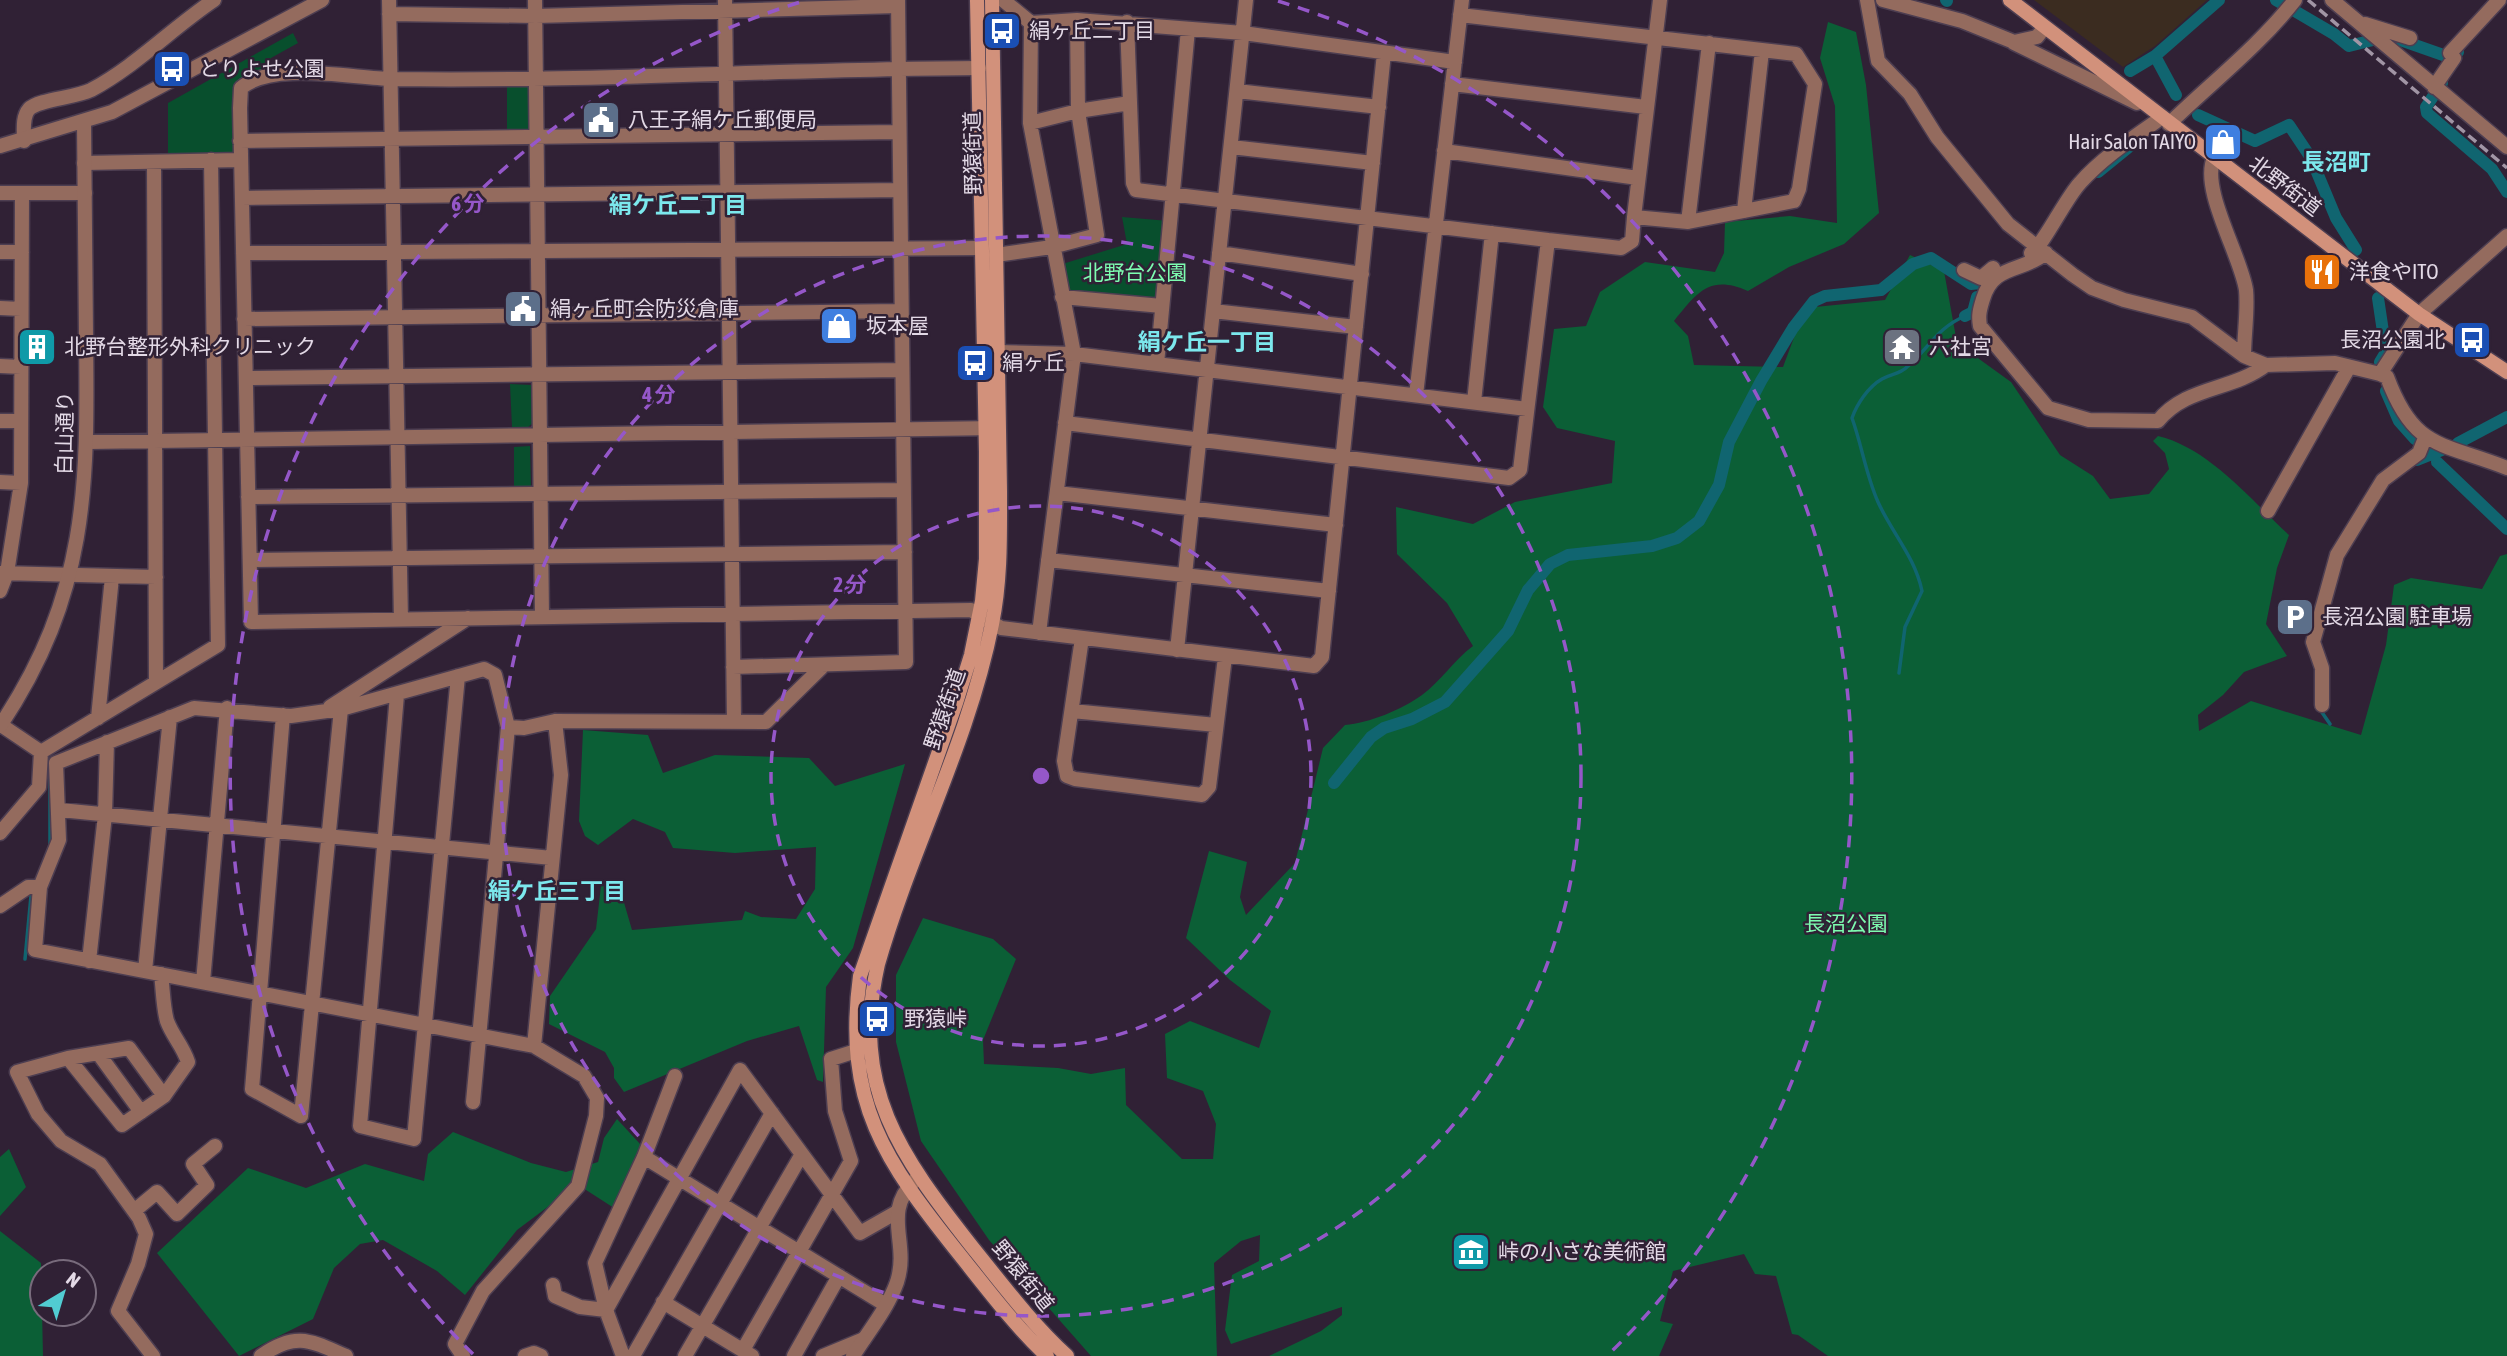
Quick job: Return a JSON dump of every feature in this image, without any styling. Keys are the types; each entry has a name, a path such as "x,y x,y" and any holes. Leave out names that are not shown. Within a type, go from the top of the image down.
{"main road":[{"name":"野猿街道","path":"977,0 982,248 1000,561 992,624 976,687 882,953 872,997 871,1050 876,1084 888,1123 918,1177 1024,1312 1067,1356"},
{"name":"野猿街道","path":"992,0 998,352 986,559 980,615 956,703 864,964 857,1000 856,1051 859,1076 873,1125 907,1188 1009,1316 1047,1356"},
{"name":"北野街道","path":"2010,0 2148,109 2419,314 2507,372"}],"street":[{"path":"24,141 25,116 33,106 91,90 141,58 178,24 214,0"},
{"path":"0,146 84,123 139,99 322,0"},
{"path":"536,0 542,617"},
{"path":"1003,0 1031,23 1077,20 1127,22 1243,33 1455,62"},
{"path":"1177,650 1246,0"},
{"path":"1416,395 1462,0"},
{"path":"1127,22 1133,183 1136,190 1621,248 1632,241 1660,0"},
{"path":"1867,0 1878,61 1910,93 1937,137 2008,224 2092,288 2192,317 2244,356 2266,365 2316,362 2387,377 2404,417 2426,438 2507,468"},
{"path":"1884,0 1962,21 2014,42 2148,109"},
{"path":"2266,365 2251,377 2181,399 2158,421 2089,420 2048,408 1980,326 1978,315 1987,283 1999,274 2036,262 2061,206 2082,180 2165,121 2261,41 2295,0"},
{"path":"2332,0 2507,147"},
{"path":"2434,87 2454,58 2450,53 2500,0"},
{"path":"401,620 389,7 536,16 725,6 898,3 906,662"},
{"path":"725,6 734,720"},
{"path":"1460,15 1796,54 1815,84 1794,201 1688,222 1634,217"},
{"path":"996,255 1052,247 1097,235 1078,111 1077,20"},
{"path":"2356,21 2410,38"},
{"path":"1031,23 1030,123 1074,354 1039,633"},
{"path":"2014,42 2037,37 2044,28"},
{"path":"1157,364 1188,29"},
{"path":"1688,222 1709,43"},
{"path":"1744,211 1762,51"},
{"path":"979,68 390,79 278,74 250,81 241,88 240,141 251,622 971,610 992,624 1039,633 1314,666 1322,657 1384,53"},
{"path":"1452,84 1646,107"},
{"path":"1237,91 1379,107"},
{"path":"1030,123 1078,111 1130,103"},
{"name":"白山通り","path":"0,725 43,649 70,576 82,521 88,442 84,123"},
{"path":"240,141 899,132"},
{"path":"1231,147 1373,163"},
{"path":"1444,151 1638,178"},
{"path":"2214,158 2210,167 2218,206 2246,289 2244,356"},
{"path":"41,752 218,645 211,160"},
{"path":"84,163 241,160"},
{"path":"154,162 156,682"},
{"path":"242,198 900,190"},
{"path":"0,193 85,193"},
{"path":"0,591 7,530 21,483 22,193"},
{"path":"1474,402 1492,233"},
{"path":"2380,374 2419,314 2507,236"},
{"path":"1065,423 1509,478 1520,470 1548,240"},
{"path":"243,253 982,248"},
{"path":"1964,270 1981,278 1996,265 2042,251"},
{"path":"0,252 22,252"},
{"path":"1219,253 1362,274"},
{"path":"1062,296 1162,306"},
{"path":"0,308 21,309"},
{"path":"244,319 901,310"},
{"path":"1213,311 1356,327"},
{"path":"998,352 1074,354 1527,409"},
{"path":"0,366 21,367"},
{"path":"2268,511 2349,367"},
{"path":"246,378 902,370"},
{"path":"0,421 21,421"},
{"path":"88,442 993,428"},
{"path":"2322,705 2322,668 2313,642 2337,555 2382,480 2419,453 2426,438"},
{"path":"0,482 21,483"},
{"path":"248,497 904,490"},
{"path":"1057,493 1336,525"},
{"path":"250,560 905,552"},
{"path":"1048,561 1329,592"},
{"path":"4,573 156,577"},
{"path":"98,718 112,577"},
{"path":"322,712 468,618"},
{"path":"1082,638 1063,761 1067,776 1202,795 1209,787 1225,657"},
{"path":"733,667 906,662"},
{"path":"733,667 906,662"},
{"path":"508,727 524,728 555,721 766,722 823,666"},
{"path":"463,1356 455,1344 483,1291 578,1186 596,1116 597,1098 584,1076 534,1046 477,1035 426,1025 312,1003 258,993 203,982 89,961 35,950 40,887 59,840 60,810 56,762 194,708 227,708 283,715 322,712 397,695 484,669 495,675 508,727 477,1035 473,1102"},
{"path":"397,695 360,1126 414,1139 458,677"},
{"path":"203,982 227,708"},
{"path":"283,715 252,1089 301,1116 341,709"},
{"path":"1072,711 1216,724"},
{"path":"145,971 170,717"},
{"path":"534,1046 561,775 555,721"},
{"path":"0,725 41,752"},
{"path":"89,961 104,815 107,742"},
{"path":"0,833 39,787 41,752"},
{"path":"60,810 552,858"},
{"path":"0,906 28,887 40,887"},
{"path":"68,1058 122,1125 164,1096 188,1062 183,1045 176,1039 167,1019 161,974"},
{"path":"153,1356 118,1311 138,1264 146,1234 134,1211 100,1164 61,1141 38,1114 17,1072 68,1058 129,1048 164,1096"},
{"path":"663,1302 747,1353 851,1161 835,1111 831,1059 856,1051"},
{"path":"98,1053 141,1112"},
{"path":"606,1310 740,1070 860,1233 897,1212"},
{"path":"623,1356 606,1310 595,1262 644,1157 675,1076"},
{"path":"633,1356 772,1113"},
{"path":"134,1211 157,1192 177,1214 207,1185 192,1164 215,1146"},
{"path":"685,1356 802,1154"},
{"path":"644,1157 886,1305"},
{"path":"853,1356 886,1305 900,1268 898,1202 918,1177"},
{"path":"794,1356 839,1276"},
{"path":"553,1285 555,1296 580,1307 606,1310"},
{"path":"261,1356 280,1344 296,1339 309,1340 346,1356"},
{"path":"822,1356 864,1339"},
{"path":"525,1356 534,1353 541,1356"}],"shaded area":[{"path":"2034,0 2207,0 2155,46 2123,67"}],"green space":[{"name":"長沼公園","path":"1828,22 1856,32 1866,85 1879,213 1844,244 1789,267 1748,291 1723,285 1705,289 1697,295 1674,321 1688,336 1694,365 1783,367 1805,308 1885,300 1910,255 1944,271 1957,343 2011,382 2060,455 2093,476 2110,499 2149,494 2169,469 2165,453 2153,441 2158,436 2177,442 2212,463 2289,535 2277,568 2266,624 2287,656 2244,672 2223,695 2198,715 2199,731 2251,701 2361,735 2386,645 2394,585 2411,578 2482,589 2500,556 2507,554 2507,1356 1828,1356 1798,1335 1792,1334 1776,1276 1755,1274 1744,1254 1673,1271 1660,1321 1673,1324 1659,1356 1269,1356 1321,1331 1342,1315 1342,1307 1231,1344 1225,1330 1232,1275 1259,1261 1260,1235 1241,1241 1214,1263 1217,1356 1091,1356 989,1240 921,1141 896,1042 896,975 923,918 993,939 1016,959 983,1040 984,1064 1058,1068 1091,1074 1125,1068 1126,1105 1182,1159 1213,1159 1216,1124 1203,1091 1167,1078 1165,1034 1190,1021 1259,1048 1271,1011 1230,980 1186,938 1209,851 1247,862 1240,897 1246,915 1295,863 1323,748 1345,725 1385,715 1422,695 1473,646 1447,603 1397,554 1396,507 1473,524 1515,502 1612,483 1615,441 1557,428 1543,407 1554,329 1586,326 1600,292 1645,262 1715,272 1724,253 1725,222 1790,216 1837,223 1835,106 1820,58"},
{"path":"293,33 298,43 271,58 269,73 249,78 238,157 168,161 168,103"},
{"path":"507,87 528,87 528,132 507,132"},
{"name":"北野台公園","path":"1122,217 1169,221 1162,306 1062,297 1056,266 1127,244"},
{"path":"510,384 531,385 534,422 527,428 512,427"},
{"path":"530,446 531,489 514,489 514,447"},
{"path":"583,730 648,735 663,773 715,755 809,758 835,786 905,764 853,948 826,987 823,1082 817,1080 799,1026 747,1041 624,1092 614,1078 614,1068 605,1052 549,1024 550,996 596,929 601,886 618,882 632,930 742,920 745,911 761,917 796,919 815,889 816,847 735,853 673,848 665,832 633,819 598,845 585,836 579,821"},
{"path":"617,1119 641,1145 614,1208 583,1188 553,1203 517,1230 465,1295 437,1271 383,1240 360,1244 334,1268 313,1319 239,1356 157,1253 248,1168 306,1188 365,1164 424,1181 428,1154 453,1132 531,1163 566,1172 598,1162 604,1138"},
{"path":"9,1149 26,1187 0,1216 0,1157"},
{"path":"0,1231 35,1258 28,1258 28,1328 42,1328 43,1356 0,1356"}],"waterway":[{"path":"2130,71 2155,56 2219,0"},
{"path":"2276,0 2334,34 2349,46 2389,36 2446,56 2458,52"},
{"path":"2155,56 2176,95"},
{"path":"2442,83 2426,107 2427,113 2492,169 2507,192"},
{"path":"2198,115 2255,141 2289,125 2311,158 2336,218 2356,250"},
{"path":"2098,172 2130,146"},
{"path":"1334,783 1371,737 1384,728 1412,719 1445,702 1508,631 1528,590 1550,564 1568,555 1652,546 1677,538 1699,521 1719,485 1729,442 1761,381 1793,328 1814,301 1825,296 1881,290 1913,264 1931,258 1971,284 1981,283"},
{"path":"1965,316 1973,312 1977,297"},
{"path":"2378,298 2386,352 2380,362"},
{"path":"1899,673 1905,627 1922,591 1914,567 1874,492 1852,418 1872,387 1904,369 1940,332 1965,316"},
{"path":"2386,391 2399,421 2415,439"},
{"path":"2458,443 2507,417"},
{"path":"2417,460 2442,450"},
{"path":"2437,462 2507,529"},
{"path":"2321,711 2330,724"},
{"path":"50,775 50,848"},
{"path":"25,959 31,896"}],"railway":[{"path":"2308,0 2507,168"}],"place":[{"name":"絹ヶ丘二丁目","path":"1002,31"},
{"name":"とりよせ公園","path":"172,69"},
{"name":"八王子絹ケ丘郵便局","path":"601,120"},
{"name":"Hair Salon TAIYO","path":"2223,142"},
{"name":"洋食やITO","path":"2322,272"},
{"name":"絹ヶ丘町会防災倉庫","path":"523,309"},
{"name":"坂本屋","path":"839,326"},
{"name":"長沼公園北","path":"2472,340"},
{"name":"北野台整形外科クリニック","path":"37,347"},
{"name":"六社宮","path":"1902,347"},
{"name":"絹ヶ丘","path":"975,363"},
{"name":"長沼公園 駐車場","path":"2295,617"},
{"name":"野猿峠","path":"877,1019"},
{"name":"峠の小さな美術館","path":"1471,1252"}],"district":[{"name":"長沼町","path":"2336,162"},
{"name":"絹ケ丘二丁目","path":"678,205"},
{"name":"絹ケ丘一丁目","path":"1207,342"},
{"name":"絹ケ丘三丁目","path":"557,891"}]}
